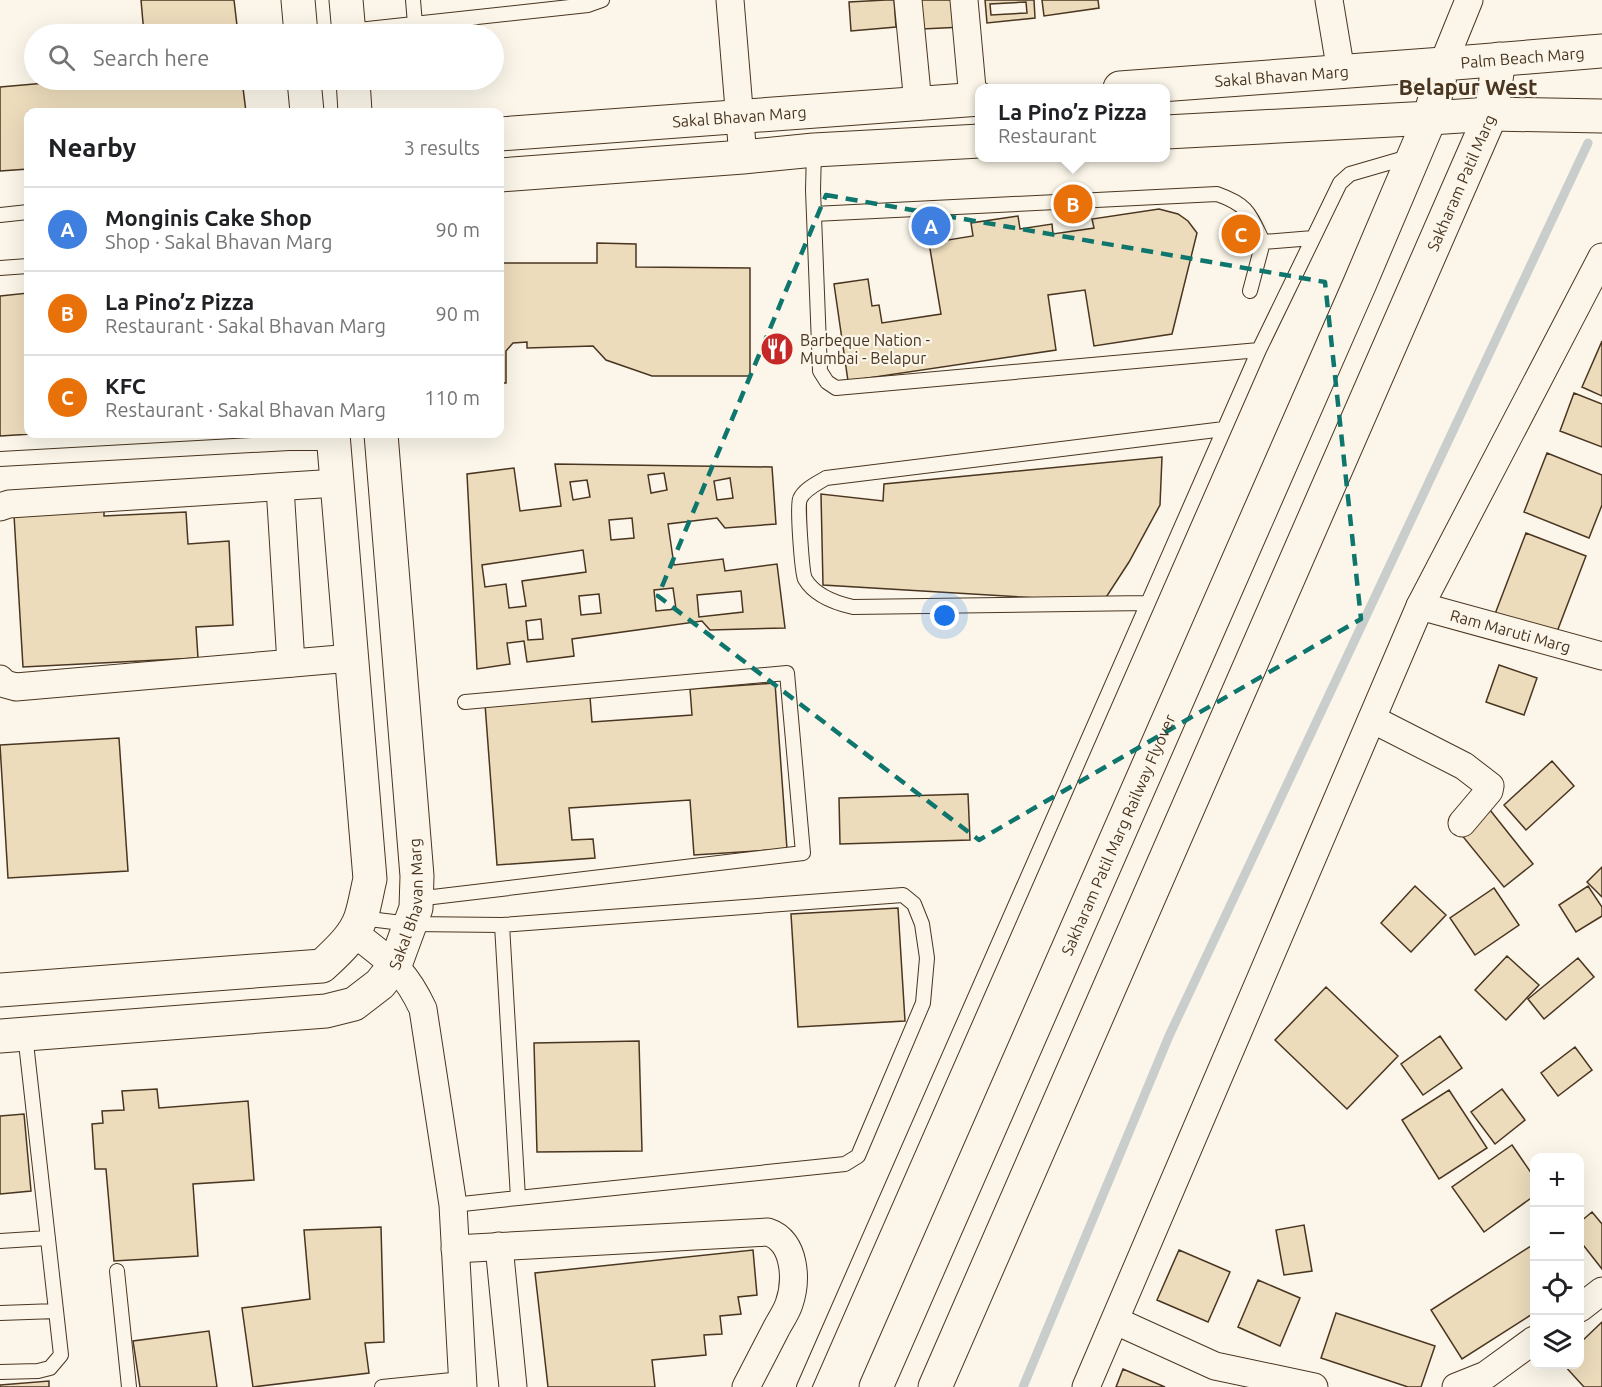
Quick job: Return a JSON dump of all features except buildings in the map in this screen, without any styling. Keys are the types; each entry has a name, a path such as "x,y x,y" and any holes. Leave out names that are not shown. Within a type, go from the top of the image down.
{"main road":[{"path":"298,0 300,24"},
{"name":"Palm Beach Marg","path":"1443,64 1602,51"},
{"name":"Sakharam Patil Marg","path":"935,1387 1491,114 1499,59"},
{"path":"1414,156 1430,118 1443,64"},
{"name":"Sakal Bhavan Marg","path":"1170,84 1443,64"},
{"path":"305,90 307,108"},
{"path":"353,90 355,108"},
{"name":"Sakal Bhavan Marg","path":"504,134 918,104 975,97"},
{"path":"1170,132 1491,114 1602,116"},
{"path":"504,175 814,150 975,141"},
{"name":"Sakharam Patil Marg Railway Flyover","path":"876,1387 1414,156"},
{"path":"0,990 322,966 340,949 357,925 370,879 334,438"},
{"name":"Sakal Bhavan Marg","path":"13,1035 326,1011 354,1004 380,984 395,965 413,911 417,876 381,438"}],"street":[{"path":"730,0 743,157"},
{"path":"908,0 918,104"},
{"path":"964,0 977,84"},
{"path":"976,0 979,84"},
{"path":"1329,0 1341,72"},
{"path":"1443,64 1469,0"},
{"path":"1086,1387 1116,1322 1420,606 1602,258"},
{"path":"0,507 9,504 338,483"},
{"path":"280,487 291,663"},
{"name":"Ram Maruti Marg","path":"1420,606 1602,656"},
{"path":"0,679 5,684 16,687 351,658"},
{"path":"1372,719 1464,766 1490,786 1489,791 1462,823"},
{"path":"357,925 412,985 423,1009 453,1204 463,1383"},
{"path":"455,1249 768,1232 778,1235 790,1255 794,1274 789,1304 746,1387"},
{"path":"499,1246 513,1387"},
{"path":"1584,1305 1602,1291"},
{"path":"1116,1322 1209,1377 1314,1387"},
{"path":"1456,1387 1486,1375 1530,1343"}],"lane":[{"path":"413,0 416,24"},
{"path":"348,22 416,24 588,5 602,0"},
{"path":"814,150 820,371 826,382 836,388 1259,350"},
{"path":"804,1387 1259,350 1340,183 1350,174 1414,156"},
{"path":"814,214 1217,194 1236,201 1248,213 1263,242 1250,291"},
{"path":"0,215 24,212"},
{"path":"1263,242 1313,238"},
{"path":"0,268 24,266"},
{"path":"1148,603 853,606 832,602 804,578 800,498 810,488 826,478 1224,429"},
{"path":"0,459 289,443 334,438"},
{"path":"357,925 413,911 803,853 787,673 465,702"},
{"path":"413,911 502,925 903,895 914,904 922,924 927,958 923,1003 858,1156 845,1164 453,1204"},
{"path":"502,925 518,1198"},
{"path":"0,1372 38,1371 50,1368 61,1355 48,1238 13,1035"},
{"path":"0,1241 48,1238"},
{"path":"117,1271 129,1387"},
{"path":"0,1313 56,1311"},
{"path":"382,1387 463,1383"}],"highlighted area":[{"path":"826,195 1325,282 1361,619 979,840 658,596"}],"waterway":[{"path":"1023,1387 1169,1036 1588,143"}],"place":[{"name":"La Pino’z Pizza","path":"1073,204"},
{"name":"Monginis Cake Shop","path":"931,226"},
{"name":"KFC","path":"1241,234"},
{"name":"Barbeque Nation - Mumbai - Belapur","path":"777,349"}],"district":[{"name":"Belapur West","path":"1468,87"}]}
